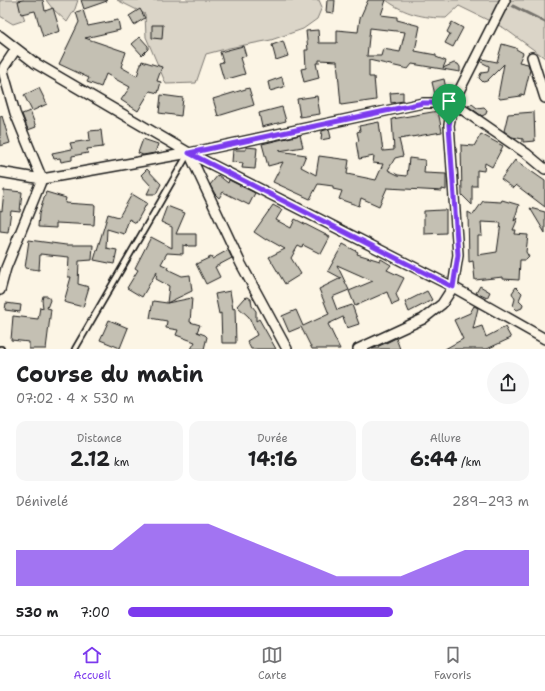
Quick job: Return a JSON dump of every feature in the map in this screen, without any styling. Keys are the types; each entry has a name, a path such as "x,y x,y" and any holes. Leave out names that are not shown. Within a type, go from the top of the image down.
{"street":[{"path":"358,349 423,319 442,304 453,287 458,255 449,125 453,103 505,0"},
{"path":"0,36 35,63 189,153 453,287 545,339"},
{"path":"0,290 6,268 42,179 15,113 3,71 16,49"},
{"path":"532,57 545,98"},
{"path":"0,172 42,179 189,153 423,103 453,103 527,154 545,169"},
{"path":"189,153 241,264 288,349"}],"lane":[{"path":"75,349 189,153"}],"shaded area":[{"path":"0,0 24,0 19,4 25,20 13,24 0,16"},
{"path":"46,0 78,0 75,9 67,22"},
{"path":"117,0 319,0 322,7 317,19 303,29 271,40 206,54 196,83 166,84 146,37 145,14"},
{"path":"386,0 545,0 545,58 504,28 459,6 446,18 430,17 407,12"}],"building":[{"path":"43,0 45,11 53,8 60,31 43,37 35,11 21,14 18,1"},
{"path":"81,0 106,0 107,1 84,9"},
{"path":"327,0 335,0 334,13 326,12"},
{"path":"368,0 386,0 381,15 397,17 397,20 420,26 415,51 436,55 436,57 446,61 443,68 454,63 458,64 460,67 460,72 412,64 408,69 369,60 369,77 374,77 376,100 341,105 337,61 319,60 319,63 316,63 319,78 304,82 301,69 306,68 305,50 308,50 306,31 318,30 319,43 337,43 337,30 358,32 360,18","holes":["370,28 405,32 400,52 383,49 381,56 367,56"]},
{"path":"140,9 145,18 134,25 129,16"},
{"path":"83,10 88,26 118,20 120,30 85,38 126,52 121,67 137,76 142,61 162,67 157,81 161,82 158,93 150,91 138,111 121,100 130,87 106,74 101,87 87,82 89,78 59,64 79,22 76,12"},
{"path":"452,22 463,28 453,47 445,43 450,34 447,32"},
{"path":"152,25 163,25 162,39 152,38"},
{"path":"140,37 148,46 148,49 142,55 132,44"},
{"path":"283,41 288,56 276,60 272,45"},
{"path":"502,44 516,48 523,53 519,62 528,64 530,70 524,95 521,94 521,96 500,99 498,96 504,64 487,81 483,82 479,78 481,73 488,72 489,66 481,62 482,59 497,62"},
{"path":"243,46 246,56 240,58 245,74 224,80 219,63 223,62 220,52"},
{"path":"282,77 284,87 270,91 268,82"},
{"path":"444,79 447,93 435,95 432,82"},
{"path":"39,88 47,104 32,111 24,95"},
{"path":"249,88 254,105 218,116 213,99"},
{"path":"403,92 403,101 391,103 390,93"},
{"path":"161,95 183,98 181,116 159,113"},
{"path":"317,96 320,114 300,117 297,99"},
{"path":"472,104 477,108 484,107 487,110 486,114 482,116 468,106"},
{"path":"282,107 286,121 262,127 259,113"},
{"path":"30,111 36,127 28,130 22,114"},
{"path":"438,111 442,132 399,139 403,156 395,158 388,170 398,175 407,176 409,158 425,160 424,173 446,174 446,190 387,188 379,206 361,198 359,206 339,199 342,191 333,189 333,186 318,184 310,199 273,182 283,162 268,166 262,144 300,135 303,147 279,151 306,155 301,167 316,175 319,156 349,160 347,174 376,180 383,164 373,163 374,156 359,159 356,142 359,141 357,132 360,131 359,126 379,122 383,151 394,150 392,119"},
{"path":"534,112 535,141 523,142 523,139 512,137 504,131 508,114"},
{"path":"2,116 10,143 0,146 0,117"},
{"path":"329,129 331,138 321,140 322,131"},
{"path":"101,130 103,147 87,149 88,153 72,156 72,160 61,162 60,158 54,159 52,153 72,149 70,143 90,140 89,131"},
{"path":"481,134 503,146 492,167 485,163 484,171 477,170 477,186 472,186 472,205 462,195 461,145 474,146"},
{"path":"143,139 158,144 155,153 143,155 138,153"},
{"path":"246,147 257,148 255,169 242,168 243,163 232,162 233,150 246,150"},
{"path":"515,160 545,181 545,207 516,185 513,188 501,179"},
{"path":"147,169 161,184 156,194 147,194 151,186 141,175"},
{"path":"218,175 228,183 229,180 255,193 249,205 223,192 219,198 210,185"},
{"path":"4,190 22,192 20,212 11,211 8,232 0,231 0,210 2,211"},
{"path":"46,192 66,198 65,203 95,205 94,225 56,223 56,228 38,227 39,214"},
{"path":"132,194 147,203 136,223 129,219 124,234 107,229 106,248 117,250 114,264 94,260 108,214 119,217"},
{"path":"502,200 519,205 514,221 518,218 513,230 516,230 515,234 528,235 526,252 529,257 526,260 520,260 519,280 503,279 503,277 475,280 473,261 469,262 468,212 473,215 483,201 501,202","holes":["481,222 501,223 497,252 478,255 478,236 482,236"]},
{"path":"273,205 282,210 276,220 291,228 295,219 330,237 321,254 303,245 302,248 298,246 291,258 301,274 285,284 269,257 285,249 267,239 266,240 254,232"},
{"path":"167,206 185,213 176,234 196,234 196,246 188,246 187,244 187,246 183,245 183,254 167,253 161,264 168,267 167,269 182,276 190,275 192,291 167,303 169,286 156,279 157,271 142,297 127,288 138,270 135,268 151,237 172,248 172,227 161,222"},
{"path":"530,208 545,212 545,233"},
{"path":"446,210 446,233 424,234 424,211"},
{"path":"29,240 66,245 93,245 92,260 79,261 78,284 89,287 83,307 64,302 71,277 68,277 69,257 40,254 39,270 25,268"},
{"path":"343,244 358,252 357,254 380,261 381,259 391,265 387,270 404,278 396,294 399,302 392,305 387,292 355,306 349,291 373,281 337,265 349,290 332,297 337,310 352,305 359,324 347,328 343,317 328,324 340,349 312,349 301,327 289,332 282,316 296,310 303,326 329,314 319,289 341,278 328,271"},
{"path":"228,250 232,258 215,267 220,277 206,284 196,264 211,257 212,259"},
{"path":"480,286 490,292 487,298 476,293"},
{"path":"516,287 522,293 519,300 523,304 522,308 517,310 513,306 515,299 512,293"},
{"path":"230,291 233,309 235,308 236,343 222,343 221,313 219,314 215,294"},
{"path":"427,291 432,300 409,312 405,302"},
{"path":"43,296 48,296 50,300 47,308 51,309 46,349 29,349 29,342 11,340 13,316 38,319 40,307 43,308"},
{"path":"248,297 251,299 252,306 256,311 256,321 259,319 276,349 251,349 247,341 257,335 249,317 237,306 244,298"},
{"path":"192,298 190,322 200,325 197,332 207,337 204,349 191,349 195,342 176,335 178,330 166,328 167,321 150,318 153,301 167,303"},
{"path":"6,303 21,305 20,312 5,310"},
{"path":"474,306 478,308 473,329 482,326 486,337 505,327 511,338 487,349 445,349 463,339 454,320 470,313"},
{"path":"109,320 128,328 120,348 100,340"},
{"path":"396,338 400,349 372,349 388,342"}],"waterway":[{"path":"513,6 545,22"}],"route":[{"path":"423,103 453,103 449,125 458,255 453,287 189,153 423,103"}]}
